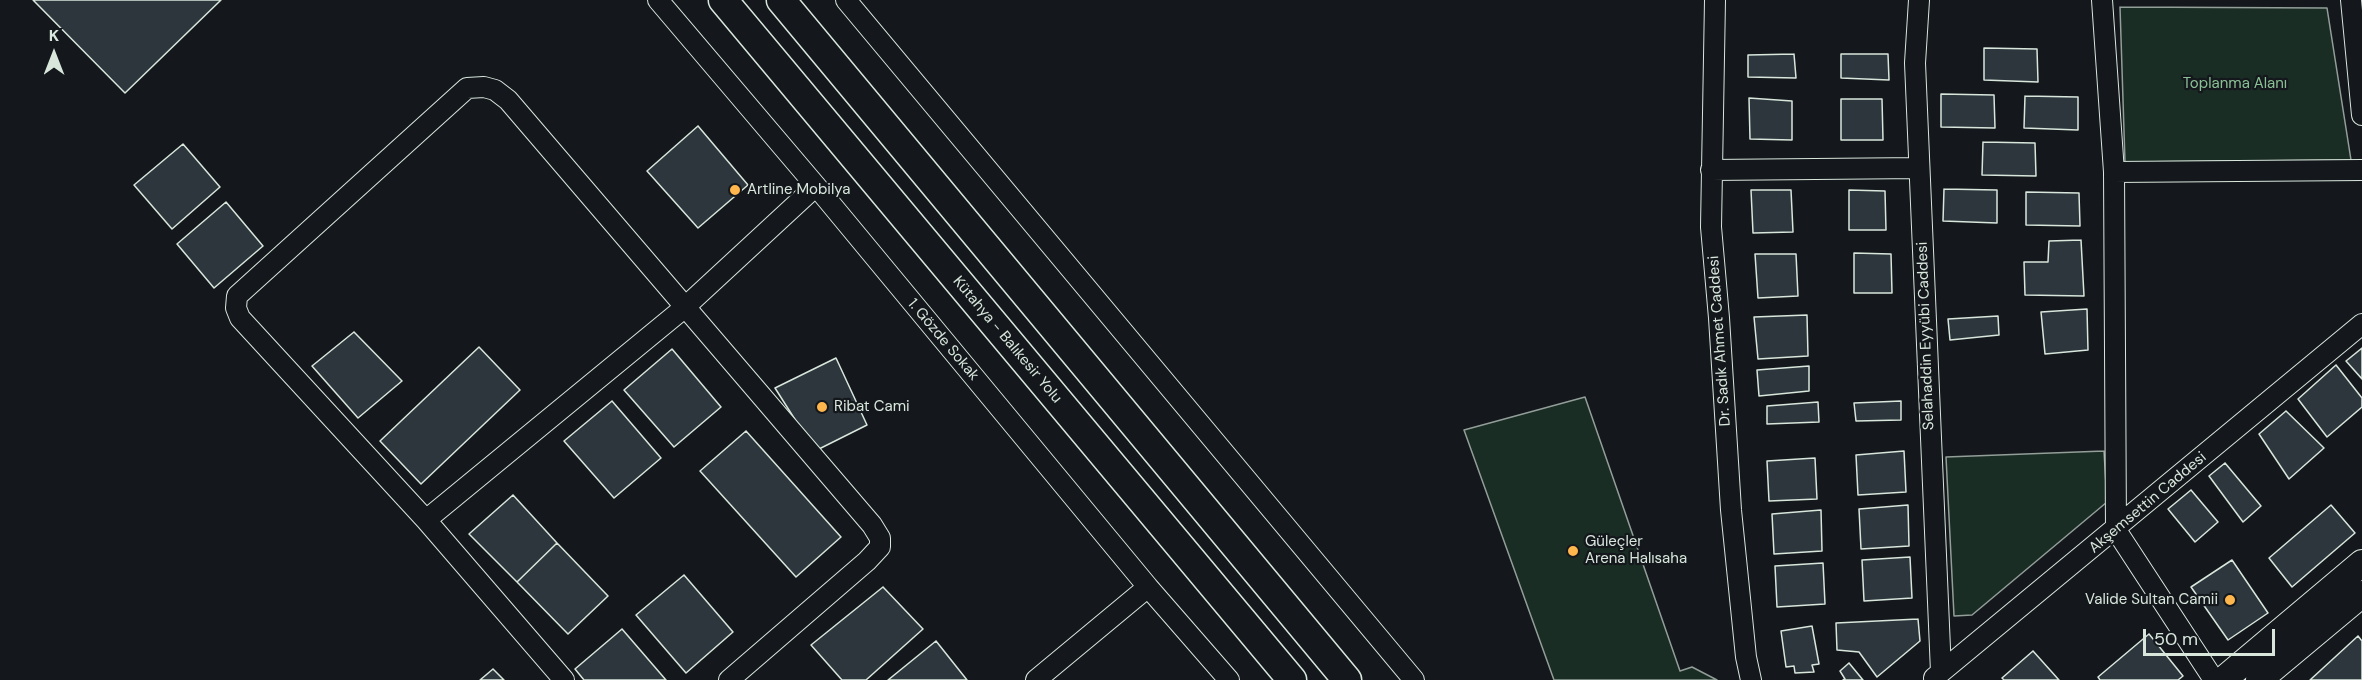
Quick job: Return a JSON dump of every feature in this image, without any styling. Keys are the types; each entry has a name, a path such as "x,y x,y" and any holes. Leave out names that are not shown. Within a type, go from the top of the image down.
{"highway":[{"name":"Kütahya - Balıkesir Yolu","path":"723,0 1292,680"},
{"path":"781,0 1347,680"}],"main road":[{"path":"2223,680 2362,563"},
{"path":"2259,680 2362,594"}],"street":[{"name":"1. Gözde Sokak","path":"658,0 816,186 1148,587 1229,680"},
{"path":"846,0 1414,680"},
{"name":"Dr. Sadık Ahmet Caddesi","path":"1715,0 1711,227 1731,510 1746,657 1751,680"},
{"name":"Selahaddin Eyyübi Caddesi","path":"1919,0 1915,63 1937,676"},
{"path":"2102,0 2114,172 2116,530 2214,680"},
{"path":"2351,0 2362,115"},
{"path":"564,680 426,520 240,318 236,308 237,296 467,88 484,87 495,90 508,100 872,525 880,538 880,546 867,561 729,680"},
{"path":"1711,171 1919,168"},
{"path":"2114,172 2362,170"},
{"path":"426,520 684,308 816,186"},
{"name":"Akşemsettin Caddesi","path":"1937,676 2362,324"},
{"path":"1036,680 1148,587"}],"green space":[{"name":"Toplanma Alanı","path":"2120,7 2327,8 2351,160 2125,162"},
{"name":"Güleçler Arena Halısaha","path":"1585,397 1680,671 1692,667 1717,680 1554,680 1464,430"},
{"path":"2104,451 2107,502 1972,615 1954,616 1946,457"}],"building":[{"path":"33,0 221,0 125,93"},
{"path":"1984,48 2037,49 2038,82 1984,80"},
{"path":"1794,54 1796,78 1748,77 1748,55"},
{"path":"1841,54 1888,54 1889,80 1841,78"},
{"path":"1941,94 1994,95 1995,128 1941,127"},
{"path":"2025,96 2078,97 2078,130 2024,128"},
{"path":"1749,98 1792,101 1792,140 1750,139"},
{"path":"1841,99 1882,99 1883,140 1841,140"},
{"path":"698,126 748,185 698,228 647,171"},
{"path":"1983,142 2035,143 2036,176 1982,175"},
{"path":"183,144 220,187 172,229 134,185"},
{"path":"1944,189 1997,190 1997,223 1943,221"},
{"path":"1751,190 1791,190 1793,232 1753,233"},
{"path":"1849,190 1885,191 1886,230 1849,230"},
{"path":"2026,192 2079,193 2080,226 2026,225"},
{"path":"226,202 263,246 214,288 177,244"},
{"path":"2081,240 2084,296 2025,295 2024,262 2048,262 2049,241"},
{"path":"1854,253 1891,254 1892,293 1854,293"},
{"path":"1755,254 1796,254 1798,296 1758,298"},
{"path":"2087,309 2088,350 2045,354 2041,312"},
{"path":"1807,315 1808,356 1758,359 1754,317"},
{"path":"1998,316 1999,335 1950,340 1948,319"},
{"path":"354,332 402,381 358,418 312,366"},
{"path":"479,347 520,390 421,484 380,441"},
{"path":"2362,348 2362,379 2346,361"},
{"path":"672,349 721,407 674,447 624,390"},
{"name":"Ribat Cami","path":"836,358 867,425 815,451 775,388"},
{"path":"2336,365 2362,398 2362,407 2327,437 2298,399"},
{"path":"1809,366 1809,391 1759,396 1757,370"},
{"path":"612,401 661,458 614,498 564,441"},
{"path":"1901,401 1901,420 1856,421 1854,403"},
{"path":"1818,402 1819,422 1767,424 1767,406"},
{"path":"2286,411 2324,448 2289,479 2259,434"},
{"path":"746,431 841,537 796,577 700,471"},
{"path":"1904,451 1906,492 1858,495 1856,455"},
{"path":"1815,458 1817,499 1769,501 1767,461"},
{"path":"2225,463 2261,506 2243,522 2209,476"},
{"path":"2191,490 2218,522 2195,542 2168,509"},
{"path":"513,495 557,543 517,582 469,534"},
{"path":"1908,505 1909,546 1861,549 1859,509"},
{"path":"2331,505 2355,533 2292,587 2269,558"},
{"path":"1821,510 1822,551 1774,554 1772,514"},
{"path":"557,543 608,596 568,634 517,582"},
{"path":"1910,557 1912,598 1864,601 1862,560"},
{"name":"Valide Sultan Camii","path":"2232,560 2268,613 2228,640 2191,587"},
{"path":"1823,563 1825,604 1777,607 1775,566"},
{"path":"684,575 733,632 686,673 636,615"},
{"path":"883,587 923,629 866,680 842,680 811,645"},
{"path":"1918,619 1920,641 1877,677 1859,652 1837,650 1836,623"},
{"path":"1812,626 1819,664 1812,665 1814,672 1795,673 1794,666 1786,667 1781,631"},
{"path":"622,629 666,680 584,680 575,669"},
{"path":"2149,634 2183,676 2178,680 2100,680 2098,677"},
{"path":"2358,636 2362,641 2362,680 2310,680"},
{"path":"936,641 967,680 888,680"},
{"path":"2033,651 2059,680 2004,680 2002,678"},
{"path":"1849,663 1863,680 1843,680 1845,679 1840,671"},
{"path":"493,669 504,680 480,680"}],"place":[{"name":"Artline Mobilya","path":"735,190"},
{"name":"Ribat Cami","path":"822,407"},
{"name":"Güleçler Arena Halısaha","path":"1573,551"},
{"name":"Valide Sultan Camii","path":"2230,600"}]}
